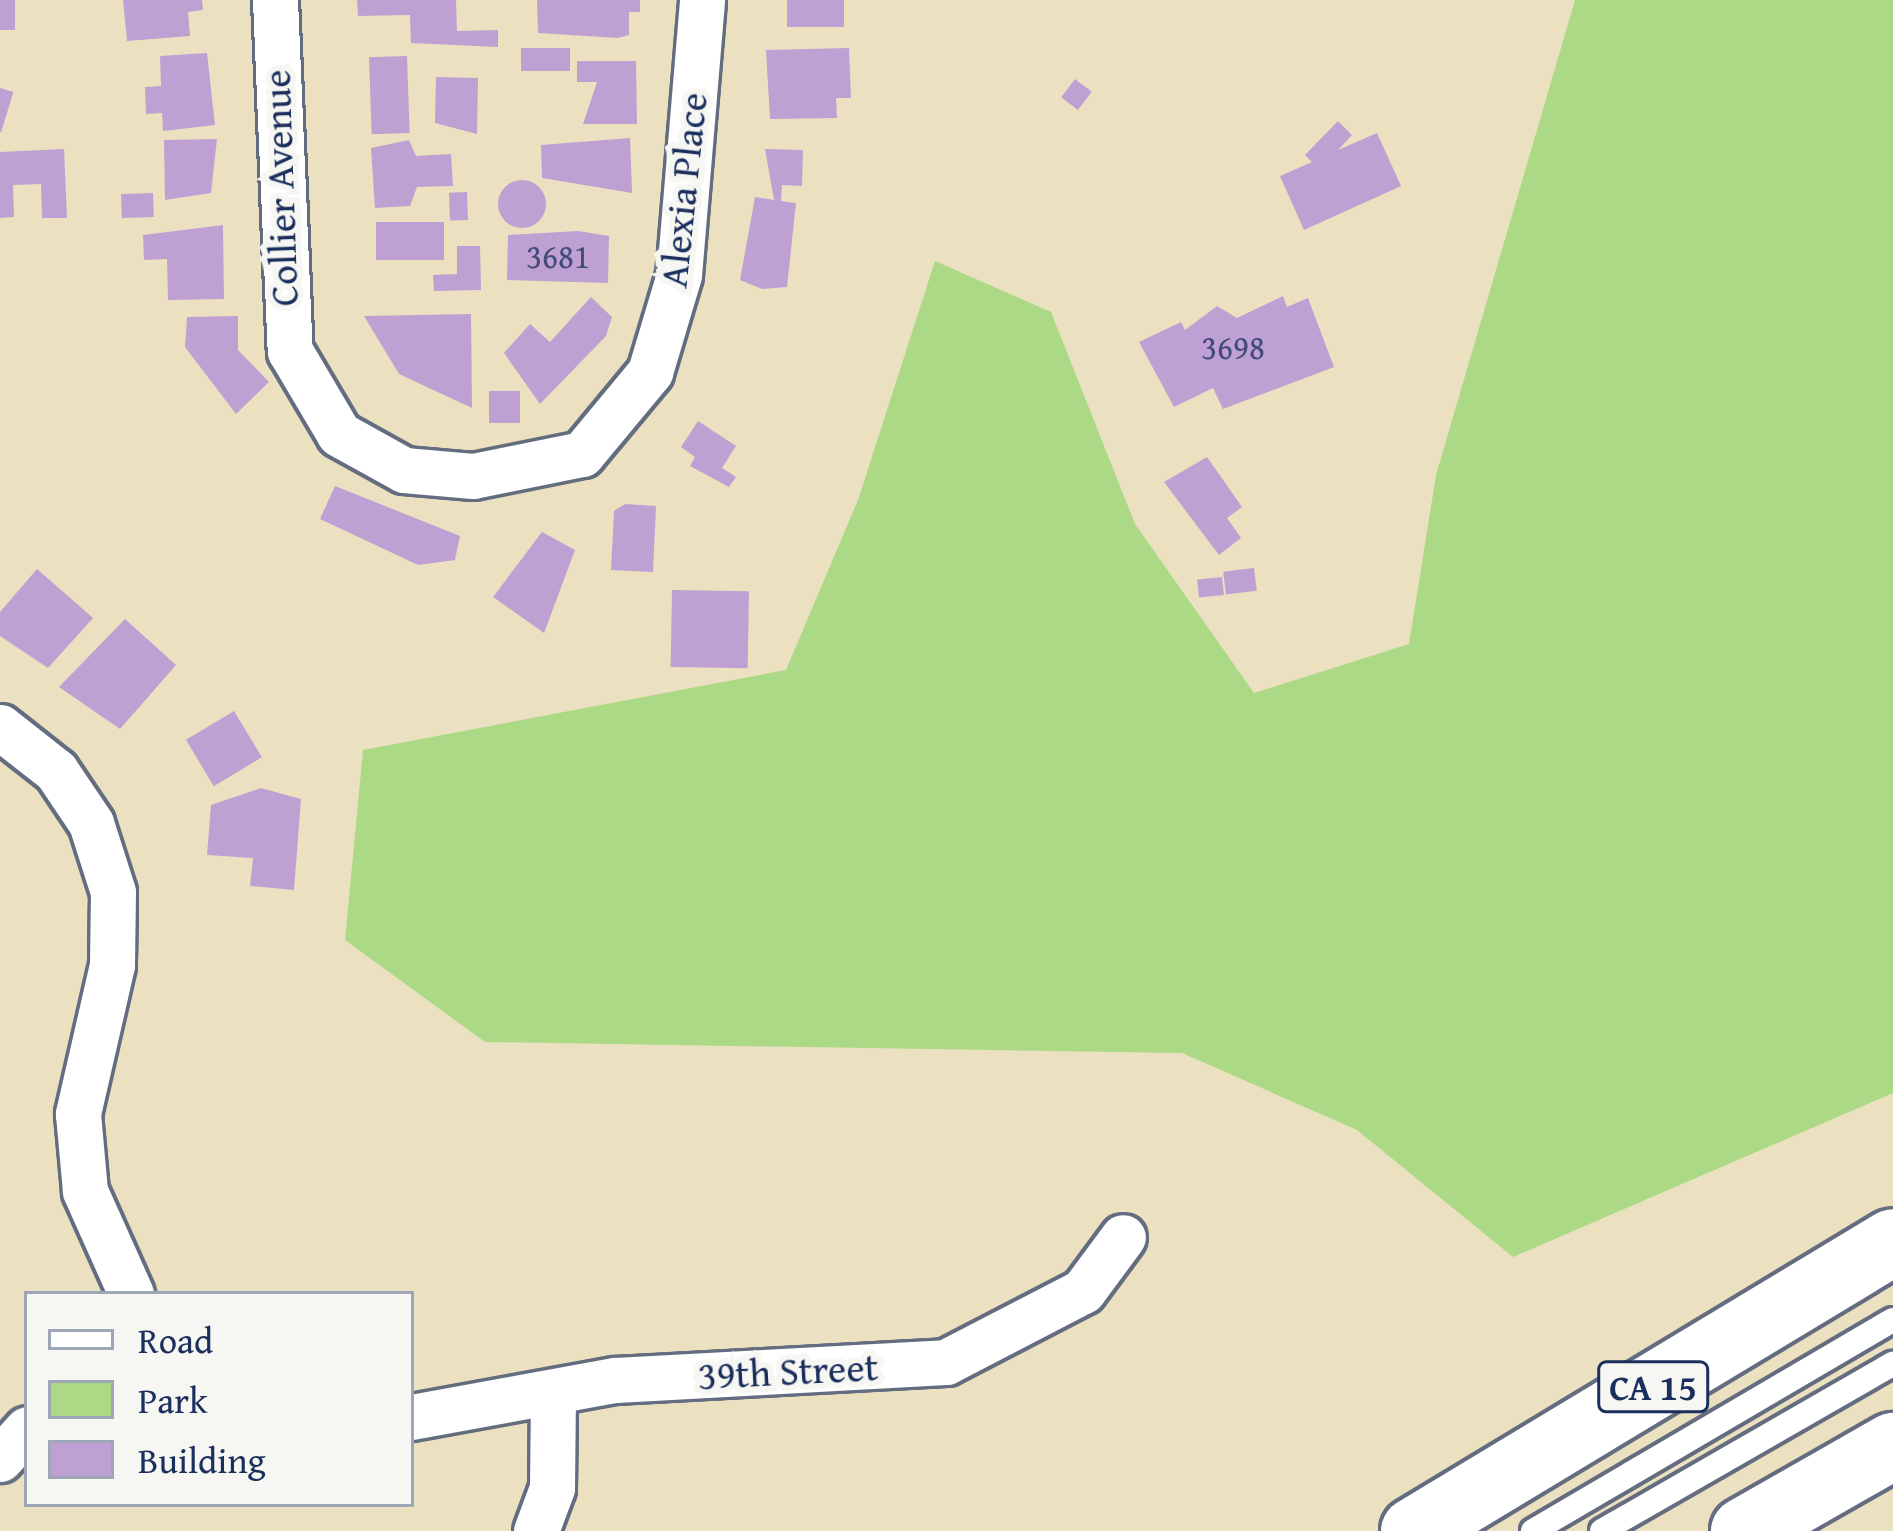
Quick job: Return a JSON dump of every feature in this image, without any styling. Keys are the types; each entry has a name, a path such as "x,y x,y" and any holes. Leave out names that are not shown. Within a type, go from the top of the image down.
{"highway":[{"name":"CA 15","path":"1414,1531 1893,1243"},
{"path":"1744,1531 1893,1446"}],"street":[{"name":"Collier Avenue","path":"275,0 290,351 339,434 404,470 473,476"},
{"name":"Alexia Place","path":"473,476 582,454 650,372 680,275 702,0"},
{"path":"0,727 56,771 91,823 113,892 112,965 78,1114 85,1191 130,1291"},
{"name":"39th Street","path":"414,1417 554,1394 946,1362 1083,1291 1123,1237"},
{"path":"536,1531 552,1488 554,1394"},
{"path":"0,1460 24,1433"}],"lane":[{"path":"1533,1531 1893,1320"},
{"path":"1602,1531 1893,1364"}],"green space":[{"path":"1575,0 1893,0 1893,1093 1513,1257 1357,1130 1182,1053 485,1042 345,940 363,750 786,670 858,500 935,261 1051,312 1135,524 1254,693 1409,644 1436,475"}],"building":[{"path":"0,0 15,0 15,30 0,30"},
{"path":"123,0 202,0 203,10 188,12 190,36 127,41"},
{"path":"357,0 456,0 457,31 498,30 498,47 411,43 410,15 358,16"},
{"path":"537,0 640,0 640,12 629,12 629,35 618,38 538,33"},
{"path":"787,0 844,0 844,27 787,27"},
{"path":"521,48 570,48 570,71 521,71"},
{"path":"849,48 851,98 836,98 837,118 770,119 766,50"},
{"path":"207,53 215,125 163,131 162,113 146,114 145,87 161,86 160,56"},
{"path":"407,56 410,133 372,134 369,57"},
{"path":"577,61 636,61 637,124 583,124 597,82 577,82"},
{"path":"436,77 478,78 477,134 435,123"},
{"path":"1075,79 1092,92 1078,110 1061,97"},
{"path":"0,88 13,92 0,132"},
{"path":"1338,121 1352,135 1338,150 1377,133 1401,186 1304,230 1280,176 1312,162 1305,155"},
{"path":"630,138 632,193 542,178 541,145"},
{"path":"217,139 211,193 165,200 164,140"},
{"path":"409,140 416,156 451,154 453,186 417,187 410,206 375,208 371,148"},
{"path":"64,149 67,218 42,218 41,184 13,185 14,217 0,218 0,152"},
{"path":"765,149 803,150 802,186 782,185 781,201 796,203 787,287 762,289 740,280 755,197 774,200"},
{"path":"522,180 539,187 546,204 539,221 522,228 505,221 498,204 505,187"},
{"path":"467,192 468,220 450,221 449,193"},
{"path":"153,193 154,217 122,218 121,194"},
{"path":"376,222 444,222 444,260 376,260"},
{"path":"223,225 224,299 168,300 167,259 144,260 143,235"},
{"path":"578,231 609,236 608,283 507,280 508,235"},
{"path":"457,246 480,246 481,290 434,291 433,275 457,274"},
{"path":"1283,296 1287,307 1308,298 1334,367 1223,409 1213,388 1174,407 1139,342 1181,322 1185,330 1217,306 1237,318"},
{"path":"591,297 612,317 606,336 540,404 504,353 530,324 550,342"},
{"path":"471,314 472,408 399,374 364,316"},
{"path":"238,316 238,350 269,382 236,414 185,347 187,317"},
{"path":"489,391 520,391 520,423 489,423"},
{"path":"698,421 736,446 722,468 736,477 729,487 690,466 695,457 681,447"},
{"path":"1207,457 1242,507 1227,518 1241,538 1219,555 1164,482"},
{"path":"335,486 460,536 455,560 418,565 320,519"},
{"path":"625,504 656,506 653,572 611,570 614,511"},
{"path":"542,532 575,550 544,633 493,597"},
{"path":"1254,568 1257,591 1226,595 1223,572"},
{"path":"37,569 93,618 48,668 0,636 0,612"},
{"path":"1222,577 1224,595 1199,598 1197,580"},
{"path":"672,590 749,591 748,668 671,667"},
{"path":"125,619 176,665 120,729 59,687"},
{"path":"234,711 262,757 214,786 186,740"},
{"path":"261,788 301,799 294,890 250,886 253,858 207,855 211,805"}]}
